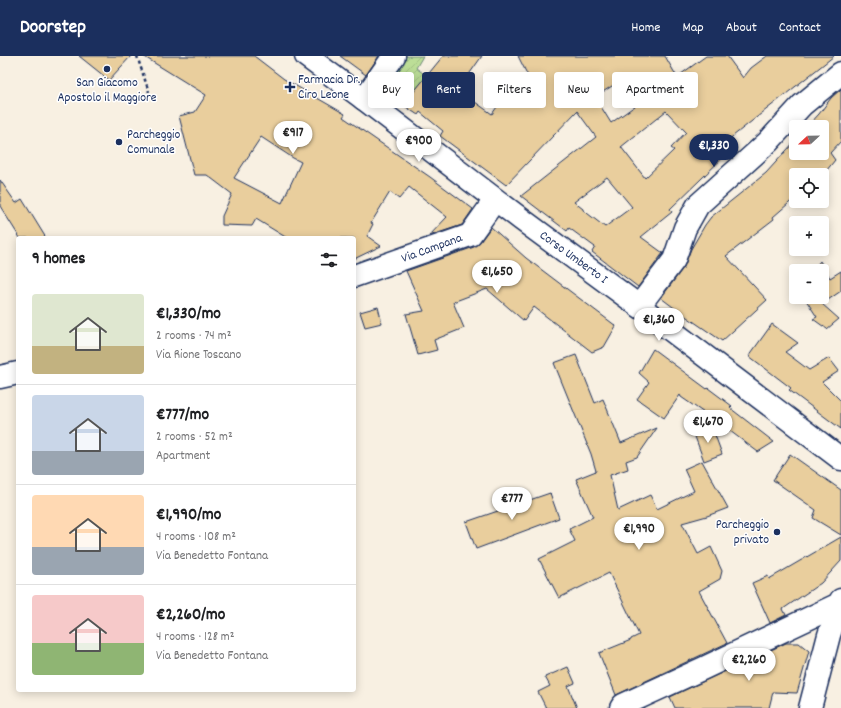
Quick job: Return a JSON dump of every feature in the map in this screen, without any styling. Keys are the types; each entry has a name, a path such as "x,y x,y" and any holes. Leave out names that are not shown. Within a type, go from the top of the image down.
{"street":[{"name":"Corso Umberto I","path":"306,56 495,200 639,306 841,459"},
{"path":"364,99 394,56"},
{"path":"639,306 674,260 685,228 698,205 768,142 802,105 841,73"},
{"name":"Via Campana","path":"356,275 470,235 495,200"},
{"path":"0,378 16,374"},
{"path":"810,708 829,635 840,602"},
{"path":"621,708 623,705 712,665 840,602"},
{"path":"829,635 841,658"}],"path":[{"path":"138,56 149,92"}],"green space":[{"path":"399,56 423,56 416,68 422,72 422,82 414,92 414,72 388,72"}],"building":[{"name":"San Giacomo Apostolo il Maggiore","path":"79,56 131,56 109,80"},
{"path":"143,56 254,56 284,79 345,114 343,117 430,177 473,209 462,225 429,236 447,217 409,187 399,199 390,192 371,223 373,224 367,236 381,246 356,258 356,236 284,236 256,219 252,226 222,225 222,216 232,194 207,175 194,175 179,116 195,112 206,95","holes":["261,137 301,162 282,203 234,178"]},
{"path":"340,56 379,56 366,75"},
{"path":"443,56 482,56 471,72 430,72"},
{"path":"518,56 665,56 674,72 612,72 612,86 604,91 604,72 554,72 554,108 602,108 611,123 632,108 698,108 698,72 684,72 706,56 727,56 743,78 751,68 767,56 834,56 728,140 733,148 670,209 672,212 641,237 663,253 638,287 592,252 595,247 569,228 567,231 521,196 596,137 577,111 506,185 440,136 443,131 420,112 418,115 408,108 414,108 414,92 422,82 422,108 475,108 475,102 492,114 496,108 546,108 546,72 526,72","holes":["666,111 686,132 671,148 674,150 645,178 621,147","607,177 632,207 605,227 574,202"]},
{"path":"841,89 841,141 830,153 835,160 828,168 789,168 789,203 773,217 774,219 726,256 767,300 722,341 661,298 684,267 691,249 711,217 766,173 789,148 789,160 829,160 829,120 813,120 831,98"},
{"path":"0,180 16,203 22,199 45,236 19,236 0,206"},
{"path":"491,227 526,258 616,326 604,347 592,352 534,307 524,321 487,289 453,302 464,328 434,340 437,350 418,355 406,314 424,311 406,271 474,247 480,242"},
{"path":"841,271 841,291 829,299 829,276 830,278"},
{"path":"809,304 822,304 839,319 827,329 813,319 817,317"},
{"path":"378,307 382,323 365,327 360,312"},
{"path":"772,324 798,343 785,352 809,370 829,358 839,371 822,382 841,401 841,429 789,390 791,388 749,356"},
{"path":"653,349 732,406 730,408 774,442 758,452 680,395 664,418 637,399 649,382 639,373"},
{"path":"576,355 595,403 603,399 621,443 657,428 637,457 626,461 628,469 610,475 618,510 650,495 657,509 694,491 684,469 702,461 728,508 682,523 698,554 711,547 722,571 720,579 699,591 727,643 616,695 599,653 631,640 639,635 609,573 559,598 539,559 575,541 569,529 593,517 576,479 596,471 591,454 554,363"},
{"path":"712,427 722,454 704,461 694,434"},
{"path":"790,454 841,490 841,535 813,518 816,510 773,480"},
{"path":"550,493 559,518 476,549 466,522"},
{"path":"841,537 841,561 821,583 783,609 786,615 770,623 752,583 768,576 769,579"},
{"path":"786,643 799,643 809,651 797,693 773,692 769,708 675,708 670,697"},
{"path":"568,667 575,683 568,686 577,708 546,708 538,692 550,686 545,677"}],"place":[{"name":"San Giacomo Apostolo il Maggiore","path":"107,69"},
{"name":"Farmacia Dr. Ciro Leone","path":"290,87"},
{"name":"Parcheggio Comunale","path":"119,142"},
{"name":"Parcheggio privato","path":"777,532"}]}
